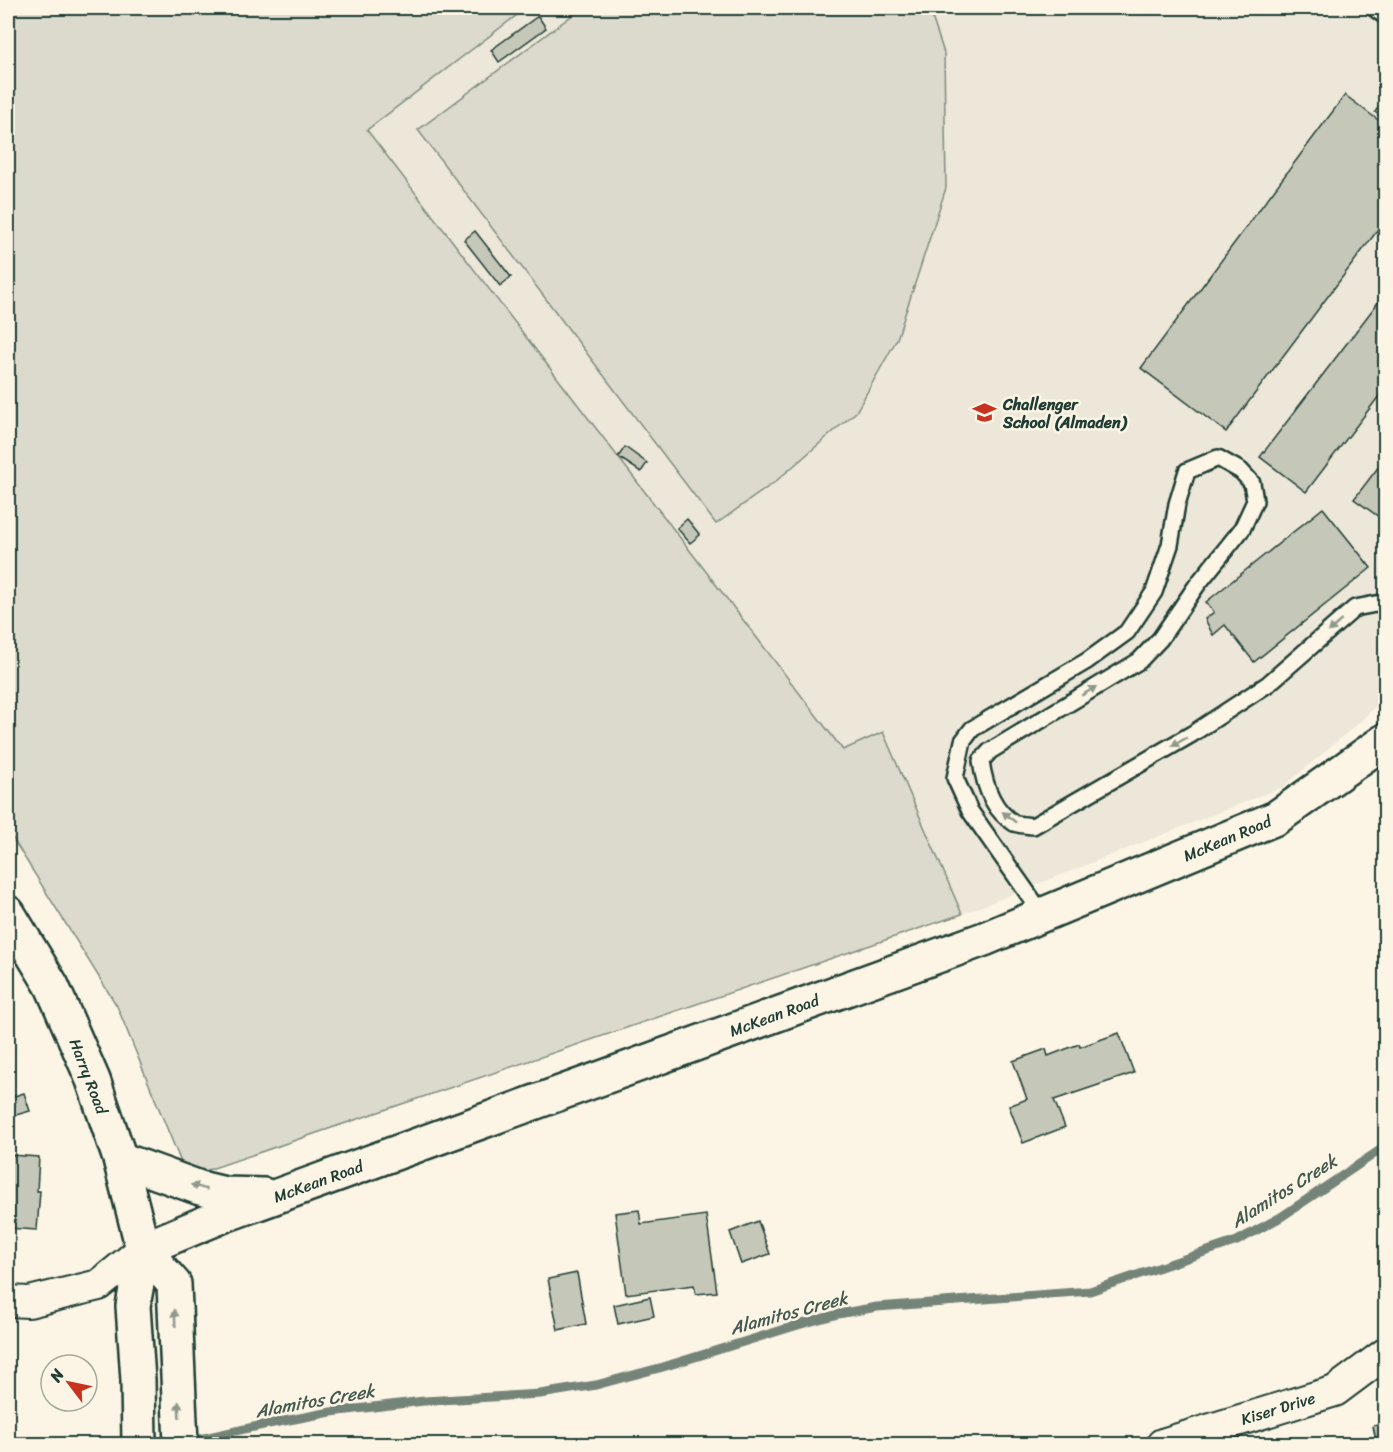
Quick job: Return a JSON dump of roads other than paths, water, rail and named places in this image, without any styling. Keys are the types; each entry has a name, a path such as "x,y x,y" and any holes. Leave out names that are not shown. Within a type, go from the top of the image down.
{"main road":[{"name":"McKean Road","path":"143,1249 222,1215 984,939 1043,915 1276,818 1386,740"},
{"name":"Harry Road","path":"8,913 52,986 93,1080 120,1159 143,1249"},
{"path":"120,1159 200,1188 225,1194 278,1195"},
{"path":"143,1249 174,1284 181,1444"},
{"path":"139,1444 133,1306 143,1249"}],"street":[{"path":"8,1301 29,1302 99,1285 143,1249"},
{"name":"Kiser Drive","path":"1162,1444 1335,1390 1386,1353"}],"lane":[{"path":"1374,8 1386,17"},
{"path":"1043,915 970,811 955,778 963,741 972,729 1087,661 1127,632 1154,592 1170,545 1177,504 1187,471 1218,459 1241,471 1252,483 1255,501 1242,529 1197,585 1160,639 1139,661 990,751 981,761 985,786 1001,811 1015,824 1033,826 1192,734 1268,684 1355,608 1386,602"}],"waterway":[{"name":"Alamitos Creek","path":"186,1442 331,1412 424,1401 540,1394 596,1385 663,1367 798,1325 838,1314 877,1307 1090,1291 1237,1241 1281,1217 1386,1146"}],"place":[{"name":"Challenger School (Almaden)","path":"985,413"}]}
